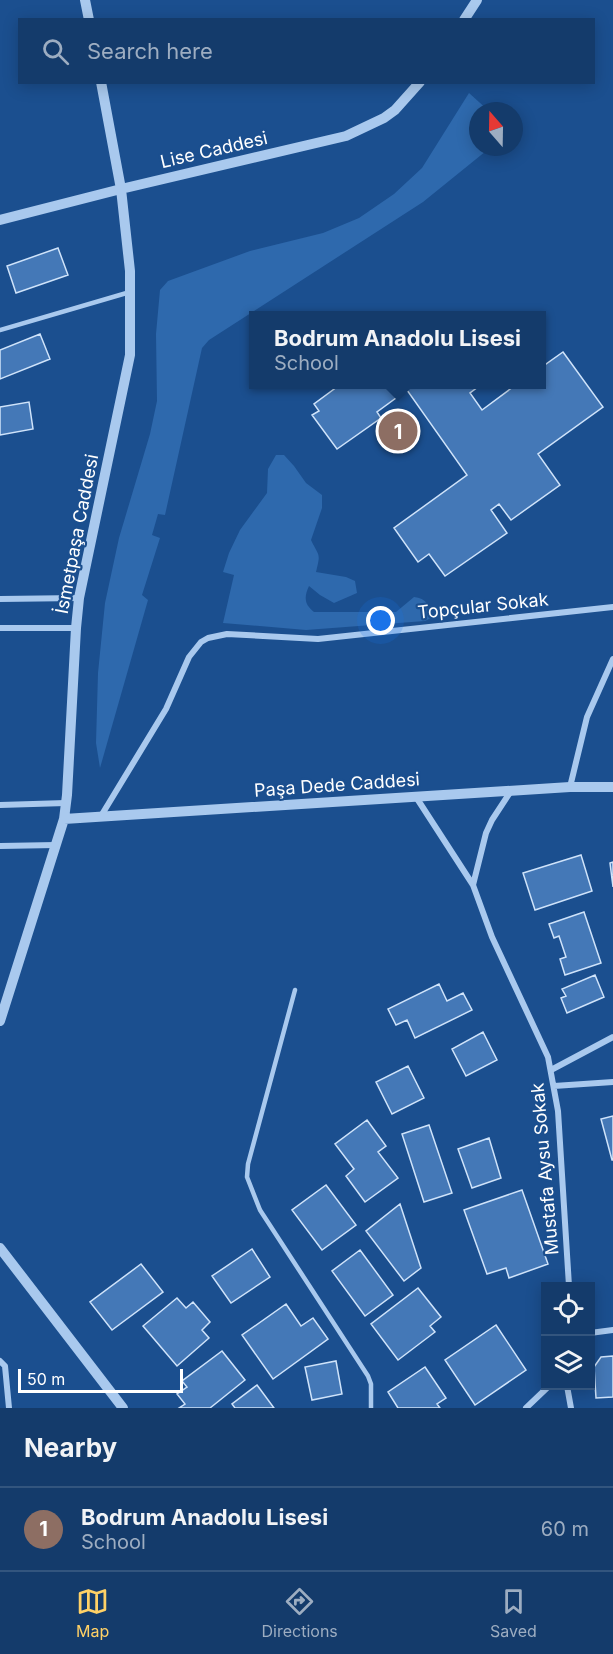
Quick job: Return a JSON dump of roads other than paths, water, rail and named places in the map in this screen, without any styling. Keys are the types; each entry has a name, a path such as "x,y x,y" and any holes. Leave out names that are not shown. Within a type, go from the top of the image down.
{"street":[{"path":"85,0 89,18"},
{"path":"465,18 477,0"},
{"name":"İsmetpaşa Caddesi","path":"0,1021 64,819 75,628 79,598 130,355 130,292 121,189 102,84"},
{"name":"Lise Caddesi","path":"0,220 346,136 384,118 395,110 418,84"},
{"path":"0,599 79,598"},
{"name":"Topçular Sokak","path":"101,817 166,709 194,648 208,638 226,634 318,639 613,607"},
{"path":"0,628 75,628"},
{"path":"570,787 587,717 613,659"},
{"name":"Paşa Dede Caddesi","path":"64,819 570,787 613,787"},
{"path":"473,885 486,833 512,791"},
{"name":"Mustafa Aysu Sokak","path":"416,797 473,885 492,937 548,1057 554,1086 569,1282"},
{"path":"0,805 66,803"},
{"path":"0,846 56,845"},
{"path":"551,1070 613,1037"},
{"path":"554,1086 613,1082"},
{"path":"0,1248 123,1408"},
{"path":"595,1332 613,1330"},
{"path":"0,1361 5,1366 9,1408"},
{"path":"526,1408 545,1390"},
{"path":"568,1390 570,1408"}],"lane":[{"path":"0,330 130,292"},
{"path":"295,990 248,1164 247,1177 260,1210 368,1376 372,1384 371,1408"}],"place":[{"name":"Bodrum Anadolu Lisesi","path":"398,431"}]}
